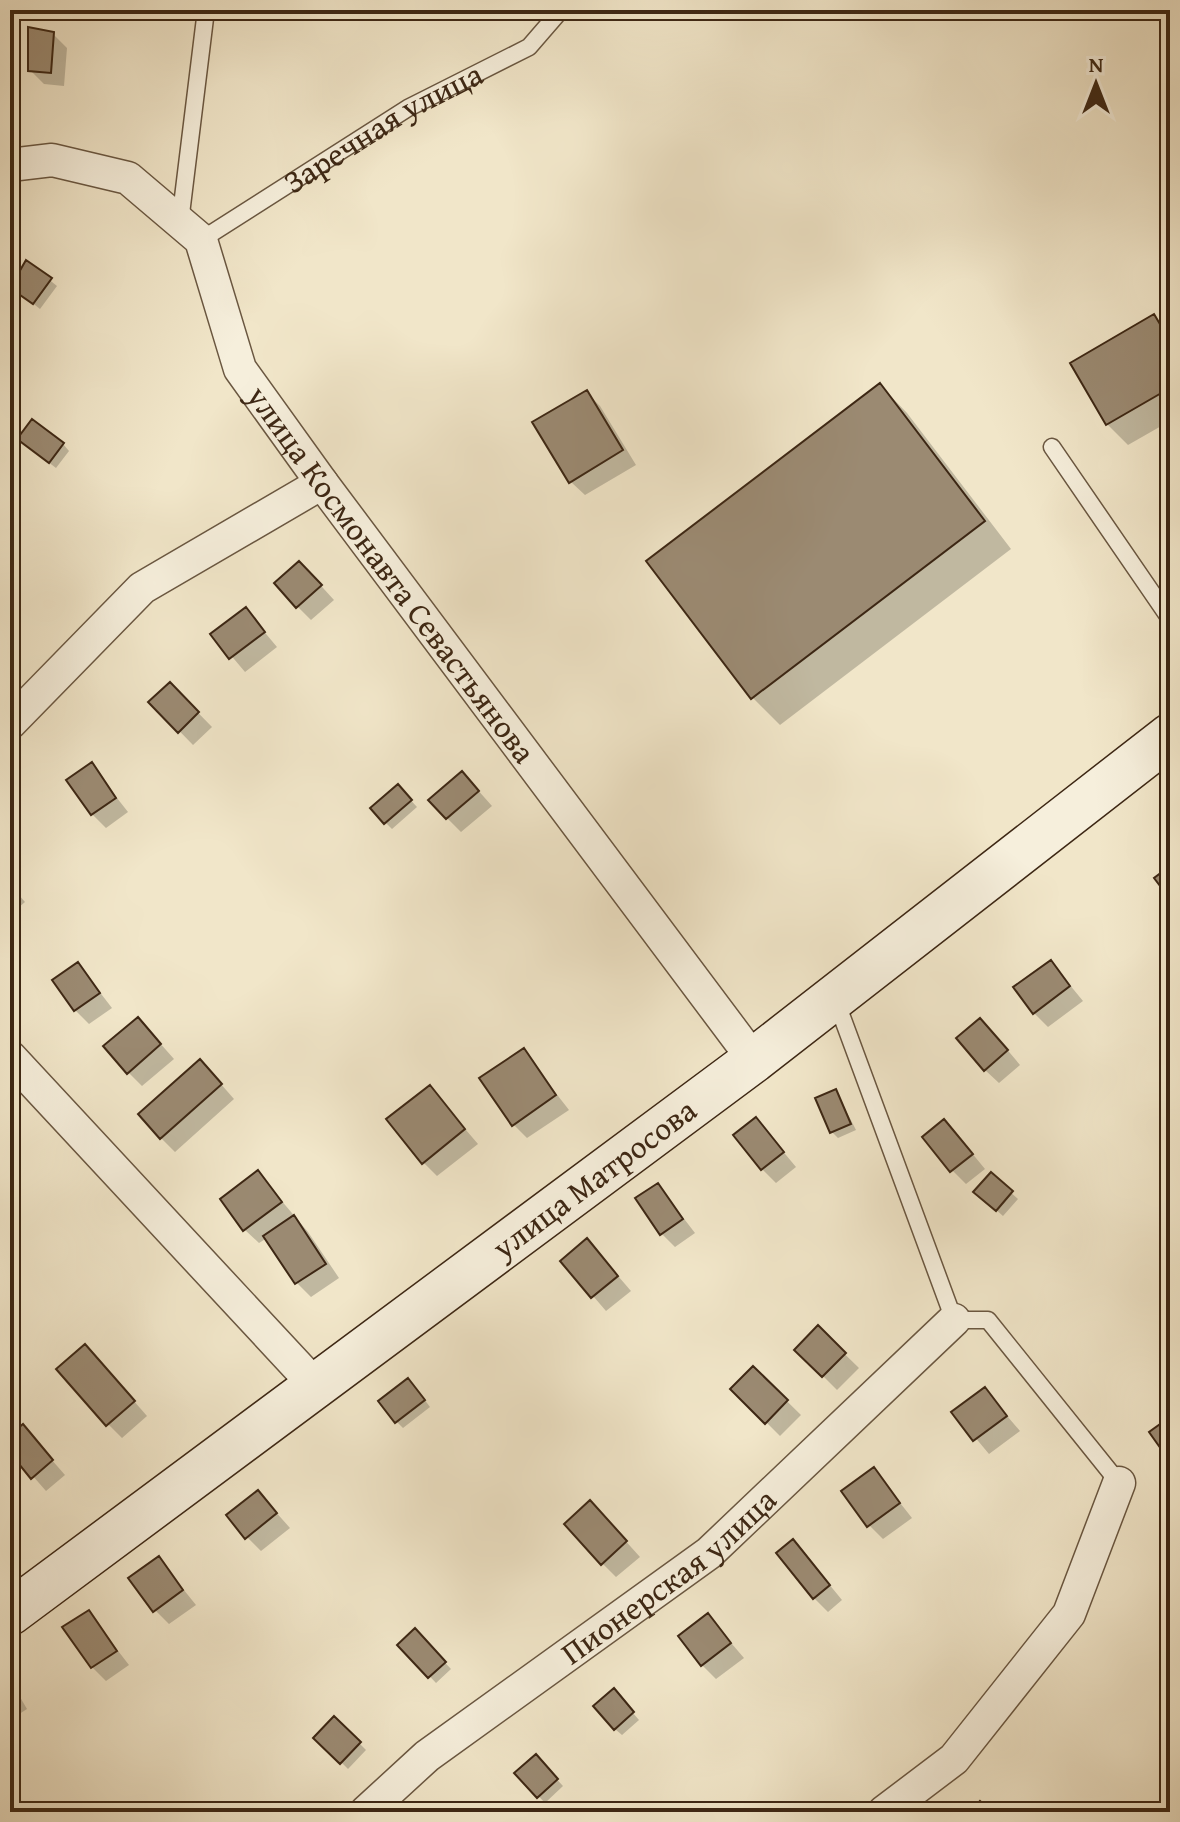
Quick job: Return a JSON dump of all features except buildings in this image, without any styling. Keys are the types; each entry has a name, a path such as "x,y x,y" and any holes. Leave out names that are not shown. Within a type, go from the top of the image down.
{"main road":[{"name":"улица Матросова","path":"10,1613 314,1384 754,1060 1170,736"}],"street":[{"path":"10,164 52,160 128,178 190,231"},
{"name":"улица Космонавта Севастьянова","path":"190,231 240,369 754,1060"},
{"path":"10,723 142,588 322,483"},
{"path":"10,1057 314,1384"},
{"name":"Пионерская улица","path":"366,1812 427,1756 709,1553 954,1320"},
{"path":"884,1812 954,1759 1069,1614 1119,1483"}],"lane":[{"path":"190,231 206,10"},
{"name":"Заречная улица","path":"190,231 408,108 529,47 561,10"},
{"path":"1052,447 1170,619"},
{"path":"835,996 954,1320 988,1320 1119,1483"}]}
